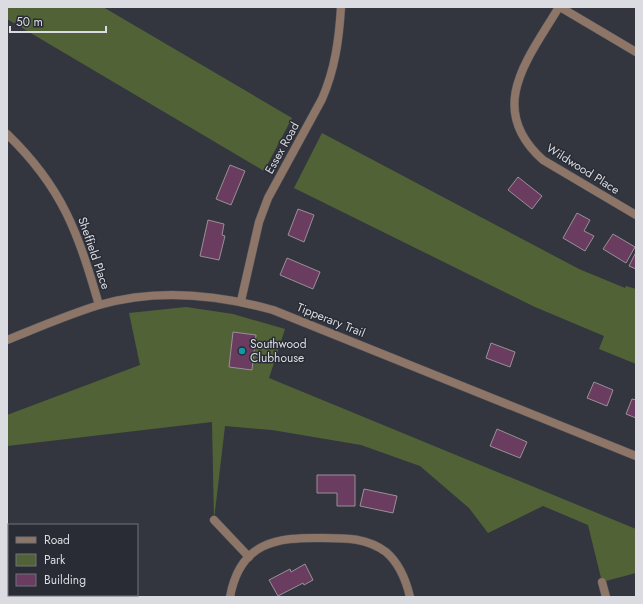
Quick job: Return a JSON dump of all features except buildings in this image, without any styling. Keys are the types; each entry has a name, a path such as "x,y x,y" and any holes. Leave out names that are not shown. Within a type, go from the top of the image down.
{"street":[{"name":"Essex Road","path":"241,301 259,222 268,198 322,99 328,84 335,62 339,38 341,7"},
{"path":"559,7 636,52"},
{"name":"Wildwood Place","path":"559,7 518,79 514,96 516,120 522,136 531,149 543,160 636,215"},
{"name":"Sheffield Place","path":"7,134 25,151 43,173 60,200 73,225 84,254 99,305"},
{"name":"Tipperary Trail","path":"7,340 99,305 144,296 177,294 209,295 241,301 281,313 636,456"},
{"path":"214,520 249,557"},
{"path":"230,597 233,583 239,568 259,548 281,539 354,538 377,546 395,562 402,572 410,597"},
{"path":"602,582 606,597"}],"green space":[{"path":"7,7 103,7 292,118 264,171 7,19"},
{"path":"322,133 579,269 625,288 626,286 636,289 636,364 599,349 604,336 535,307 294,188"},
{"path":"186,307 233,314 285,329 269,378 636,529 636,573 602,582 588,525 543,506 488,533 469,508 420,466 361,445 272,430 225,426 214,520 212,422 7,446 7,415 140,365 129,313"}],"place":[{"name":"Southwood Clubhouse","path":"242,351"}]}
